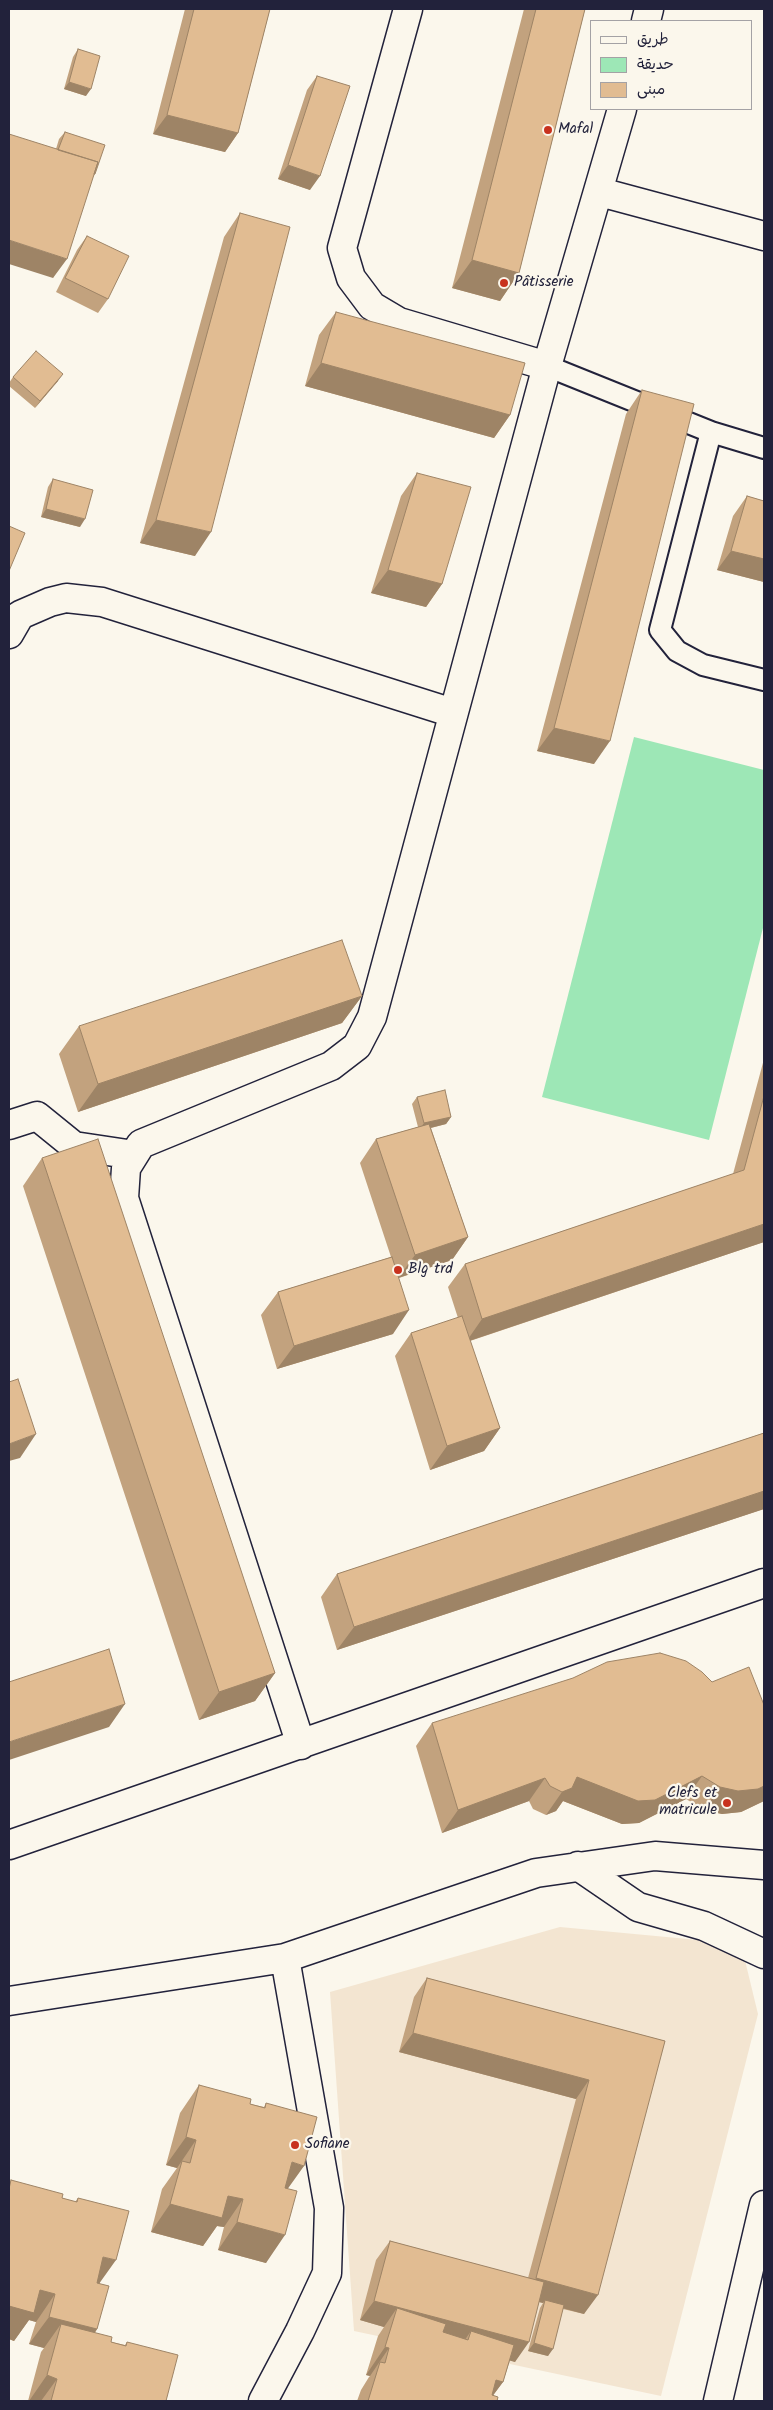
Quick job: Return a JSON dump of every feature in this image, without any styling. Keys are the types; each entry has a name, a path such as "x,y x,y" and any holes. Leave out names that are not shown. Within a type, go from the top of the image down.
{"street":[{"path":"408,9 342,248 351,278 372,306 399,322 547,366"},
{"path":"301,1745 124,1198 126,1168 141,1144 332,1066 357,1046 372,1017 547,366 600,192 622,110"},
{"path":"600,192 764,236"},
{"path":"9,634 20,615 42,605 66,598 102,602 453,712"},
{"path":"9,1124 36,1116 74,1146 134,1155"},
{"path":"9,1845 301,1745 764,1582"},
{"path":"9,2001 285,1958 536,1873 655,1856 764,1865"},
{"path":"578,1866 638,1907 704,1926 764,1954"},
{"path":"263,2401 300,2332 327,2273 329,2208 285,1958"},
{"path":"718,2401 764,2205"}],"lane":[{"path":"547,366 712,432 764,448"},
{"path":"712,432 660,630 677,651 703,665 764,680"}],"shaded area":[{"path":"560,1927 741,1944 758,2014 661,2396 354,2331 330,1992"}],"green space":[{"path":"634,737 764,770 764,924 709,1140 542,1097"}],"building":[{"path":"194,9 270,9 238,133 167,115"},
{"path":"536,9 585,9 519,273 472,260"},
{"path":"78,49 100,56 91,89 69,82"},
{"path":"317,76 350,86 320,176 288,165"},
{"path":"65,132 105,145 95,174 98,162 58,150"},
{"path":"9,134 98,162 67,259 9,240"},
{"path":"240,213 290,227 211,532 156,520"},
{"path":"87,236 129,256 108,299 65,278"},
{"path":"336,312 525,363 510,415 321,363"},
{"path":"36,351 63,374 40,401 13,377"},
{"path":"642,390 694,404 610,741 554,728"},
{"path":"417,473 471,487 442,584 388,570"},
{"path":"53,479 93,490 85,519 46,509"},
{"path":"747,496 764,501 764,559 731,551"},
{"path":"9,526 25,533 9,571"},
{"path":"342,940 362,996 98,1084 79,1026"},
{"path":"445,1090 451,1117 424,1123 417,1097"},
{"path":"764,1096 764,1224 482,1319 465,1264 744,1170"},
{"path":"429,1124 468,1237 415,1255 376,1139"},
{"path":"98,1139 275,1673 219,1692 42,1158"},
{"path":"392,1257 409,1310 294,1346 278,1292"},
{"path":"462,1316 500,1428 447,1446 411,1333"},
{"path":"18,1379 36,1434 9,1444 9,1382"},
{"path":"764,1433 764,1491 354,1627 337,1574"},
{"path":"109,1649 125,1704 9,1742 9,1682"},
{"path":"660,1653 686,1661 712,1682 749,1667 764,1705 764,1786 758,1789 738,1791 720,1787 702,1776 655,1800 638,1801 577,1777 572,1788 562,1792 550,1786 545,1778 458,1810 432,1723 573,1678 607,1662"},
{"path":"427,1978 665,2041 598,2295 536,2278 589,2080 413,2033"},
{"path":"199,2085 251,2099 250,2104 265,2108 266,2103 317,2117 304,2166 292,2162 285,2188 297,2191 285,2235 237,2222 243,2199 228,2196 222,2218 170,2204 182,2161 190,2163 196,2140 186,2137"},
{"path":"11,2180 63,2194 62,2198 77,2202 78,2198 129,2211 116,2260 103,2257 97,2283 109,2286 97,2329 49,2317 55,2294 40,2290 34,2313 9,2306 9,2189"},
{"path":"390,2241 544,2282 529,2342 374,2301"},
{"path":"545,2300 564,2305 553,2349 534,2343"},
{"path":"397,2308 446,2324 443,2332 468,2340 471,2331 514,2345 503,2382 496,2380 492,2395 498,2397 497,2401 368,2401 380,2362 385,2363 389,2348 385,2347"},
{"path":"61,2324 112,2337 111,2342 126,2346 127,2342 178,2355 166,2401 51,2401 57,2379 47,2375"}],"place":[{"name":"Mafal","path":"548,130"},
{"name":"Pâtisserie","path":"504,283"},
{"name":"Blg trd","path":"398,1270"},
{"name":"Clefs et matricule","path":"727,1803"},
{"name":"Sofiane","path":"295,2145"}]}
